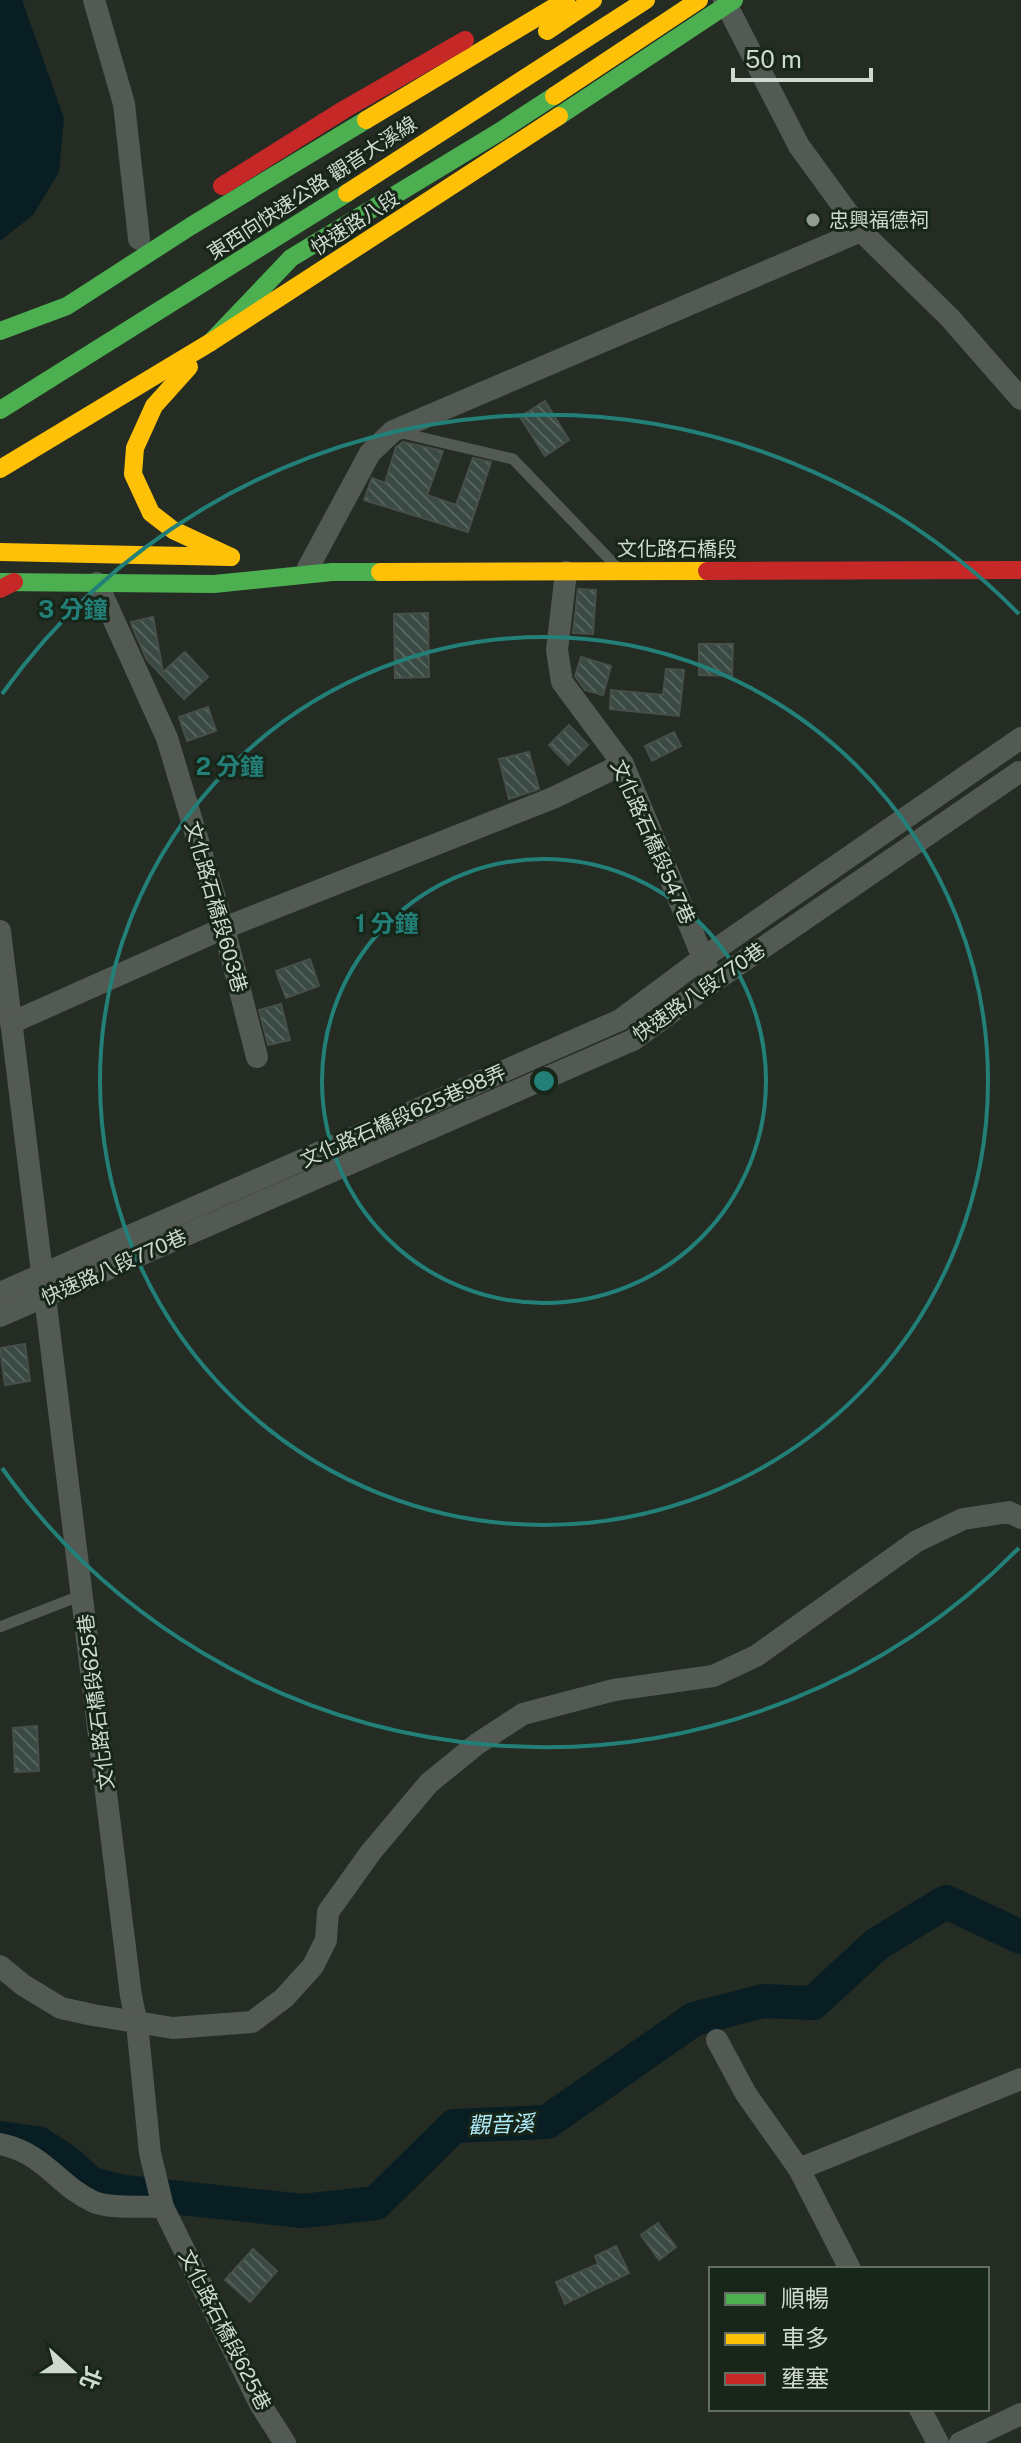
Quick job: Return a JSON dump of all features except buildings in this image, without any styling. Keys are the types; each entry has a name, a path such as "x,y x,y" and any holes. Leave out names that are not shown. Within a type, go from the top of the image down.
{"main road":[{"path":"76,278 345,109 534,0"},
{"path":"0,331 67,306 191,226 566,0"},
{"path":"0,331 57,330 593,0"},
{"name":"東西向快速公路 觀音大溪線","path":"441,111 621,0"},
{"name":"東西向快速公路 觀音大溪線","path":"0,410 270,243 646,0"},
{"path":"211,342 249,279 669,0"},
{"path":"246,559 173,530 151,513 133,474 135,448 154,406 291,258 499,132 699,0"},
{"name":"快速路八段","path":"0,469 211,342 543,128 729,2"},
{"path":"0,331 50,294"},
{"name":"文化路石橋段","path":"0,552 246,559 332,572"},
{"name":"文化路石橋段","path":"5,584 214,584 332,572 1021,570"}],"street":[{"path":"94,0 124,104 139,239"},
{"path":"729,2 799,146 861,231 950,318 1021,399"},
{"path":"308,568 370,453 393,431 861,231"},
{"name":"文化路石橋段547巷","path":"566,572 557,650 562,682 623,764 713,982"},
{"name":"文化路石橋段603巷","path":"97,583 167,738 224,928 257,1057"},
{"path":"1014,742 1020,775"},
{"name":"文化路石橋段625巷98弄","path":"0,1293 43,1287 620,1020 703,958 1014,742"},
{"path":"11,1023 224,928 553,798 623,764"},
{"name":"快速路八段770巷","path":"0,1316 43,1287 633,1040 713,982 1020,775"},
{"name":"文化路石橋段625巷","path":"0,931 129,1981 137,2024 150,2153 163,2207 260,2404 285,2443"},
{"path":"0,1966 23,1985 61,2008 173,2028 252,2022 284,1998 313,1966 326,1940 328,1912 381,1840 429,1783 477,1744 523,1714 614,1690 713,1676 756,1656 917,1541 963,1519 1009,1512 1021,1518"},
{"path":"717,2040 746,2094 799,2169 849,2267"},
{"path":"799,2169 1021,2079"},
{"path":"0,2144 36,2157 86,2198 98,2204 163,2207"},
{"path":"921,2411 938,2443"},
{"path":"960,2443 1021,2414"}],"lane":[{"path":"393,431 513,459 621,571"},
{"path":"0,1627 82,1595"}],"water":[{"path":"0,0 22,0 64,118 59,172 33,215 0,241"}],"waterway":[{"name":"觀音溪","path":"0,2138 38,2143 67,2162 91,2184 124,2192 303,2211 376,2203 454,2126 547,2122 694,2019 763,2001 813,2003 877,1944 946,1902 1021,1937"}],"traffic: fast":[{"path":"559,116 734,0"},
{"path":"211,342 291,258 554,96"},
{"path":"0,331 67,306 191,226 366,120"},
{"path":"0,410 347,193"},
{"path":"0,582 214,584 332,572 380,572"}],"traffic: slow":[{"path":"366,120 566,0"},
{"path":"547,31 593,0"},
{"path":"347,193 646,0"},
{"path":"554,96 699,0"},
{"path":"0,469 211,342 559,116"},
{"path":"189,367 154,406 135,448 133,474 151,513 173,530 231,557"},
{"path":"0,552 231,557"},
{"path":"380,572 707,571"}],"traffic: jam":[{"path":"222,186 345,109 465,40"},
{"path":"707,571 1021,570"},
{"path":"0,589 14,582"}],"place":[{"name":"忠興福德祠","path":"813,220"}]}
